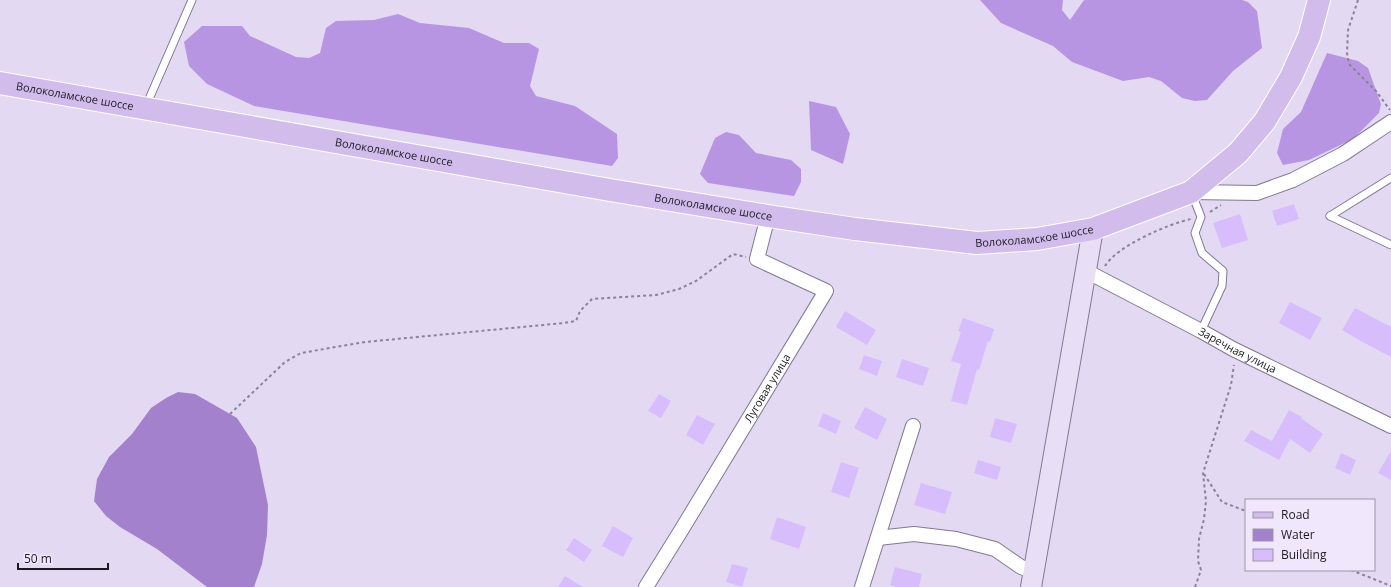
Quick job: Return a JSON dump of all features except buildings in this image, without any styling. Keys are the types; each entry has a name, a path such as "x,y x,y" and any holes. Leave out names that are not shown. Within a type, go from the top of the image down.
{"main road":[{"name":"Волоколамское шоссе","path":"0,83 610,190 768,216 855,229 978,243 1038,239 1093,229 1191,192 1238,153 1265,121 1291,77 1306,44 1319,0"},
{"path":"1032,579 1093,275 1093,229"}],"street":[{"path":"1191,192 1257,194 1293,180 1342,154 1391,122"},
{"path":"757,259 768,216"},
{"name":"Луговая улица","path":"646,587 826,291 757,259"},
{"name":"Заречная улица","path":"1093,275 1233,349 1391,426"},
{"path":"862,587 913,426"},
{"path":"878,538 914,534 956,539 995,549 1021,567 1032,579"}],"lane":[{"path":"145,108 192,0"},
{"path":"1391,178 1330,216 1391,245"},
{"path":"1191,192 1201,217 1195,233 1202,253 1223,271 1222,286 1201,331"}],"path":[{"path":"1358,0 1348,30 1347,53 1349,64 1376,91 1391,111"},
{"path":"1093,275 1109,260 1136,241 1177,222 1201,217 1224,204"},
{"path":"230,414 284,362 301,353 365,342 576,321 580,310 592,299 656,295 679,289 696,282 733,254 757,259"},
{"path":"1195,587 1201,570 1198,561 1199,539 1204,519 1206,501 1203,473 1231,385 1235,367 1233,349"},
{"path":"1203,473 1222,502 1245,512"},
{"path":"1354,571 1391,586"}],"shaded area":[{"path":"980,0 1063,0 1062,10 1070,20 1084,0 1242,0 1248,2 1257,11 1262,48 1233,71 1207,100 1195,101 1182,98 1161,81 1149,77 1123,81 1072,62 1053,46 1001,23"},
{"path":"398,14 420,23 469,28 504,43 529,43 539,49 530,86 536,96 575,106 617,134 618,158 612,166 254,106 207,84 189,66 184,42 202,26 242,26 250,36 296,57 309,58 320,53 326,28 336,21 374,20"},
{"path":"1327,53 1358,61 1368,68 1381,104 1379,113 1353,139 1309,160 1283,165 1277,153 1283,129 1301,112"},
{"path":"809,101 836,107 850,134 843,164 811,150"},
{"path":"726,132 739,135 756,153 791,160 801,169 801,182 794,196 708,183 700,174 715,138"}],"water":[{"path":"178,392 195,394 237,418 256,447 268,505 267,535 262,564 254,587 207,587 157,549 120,527 106,516 94,501 97,479 109,457 132,434 151,408"}]}
